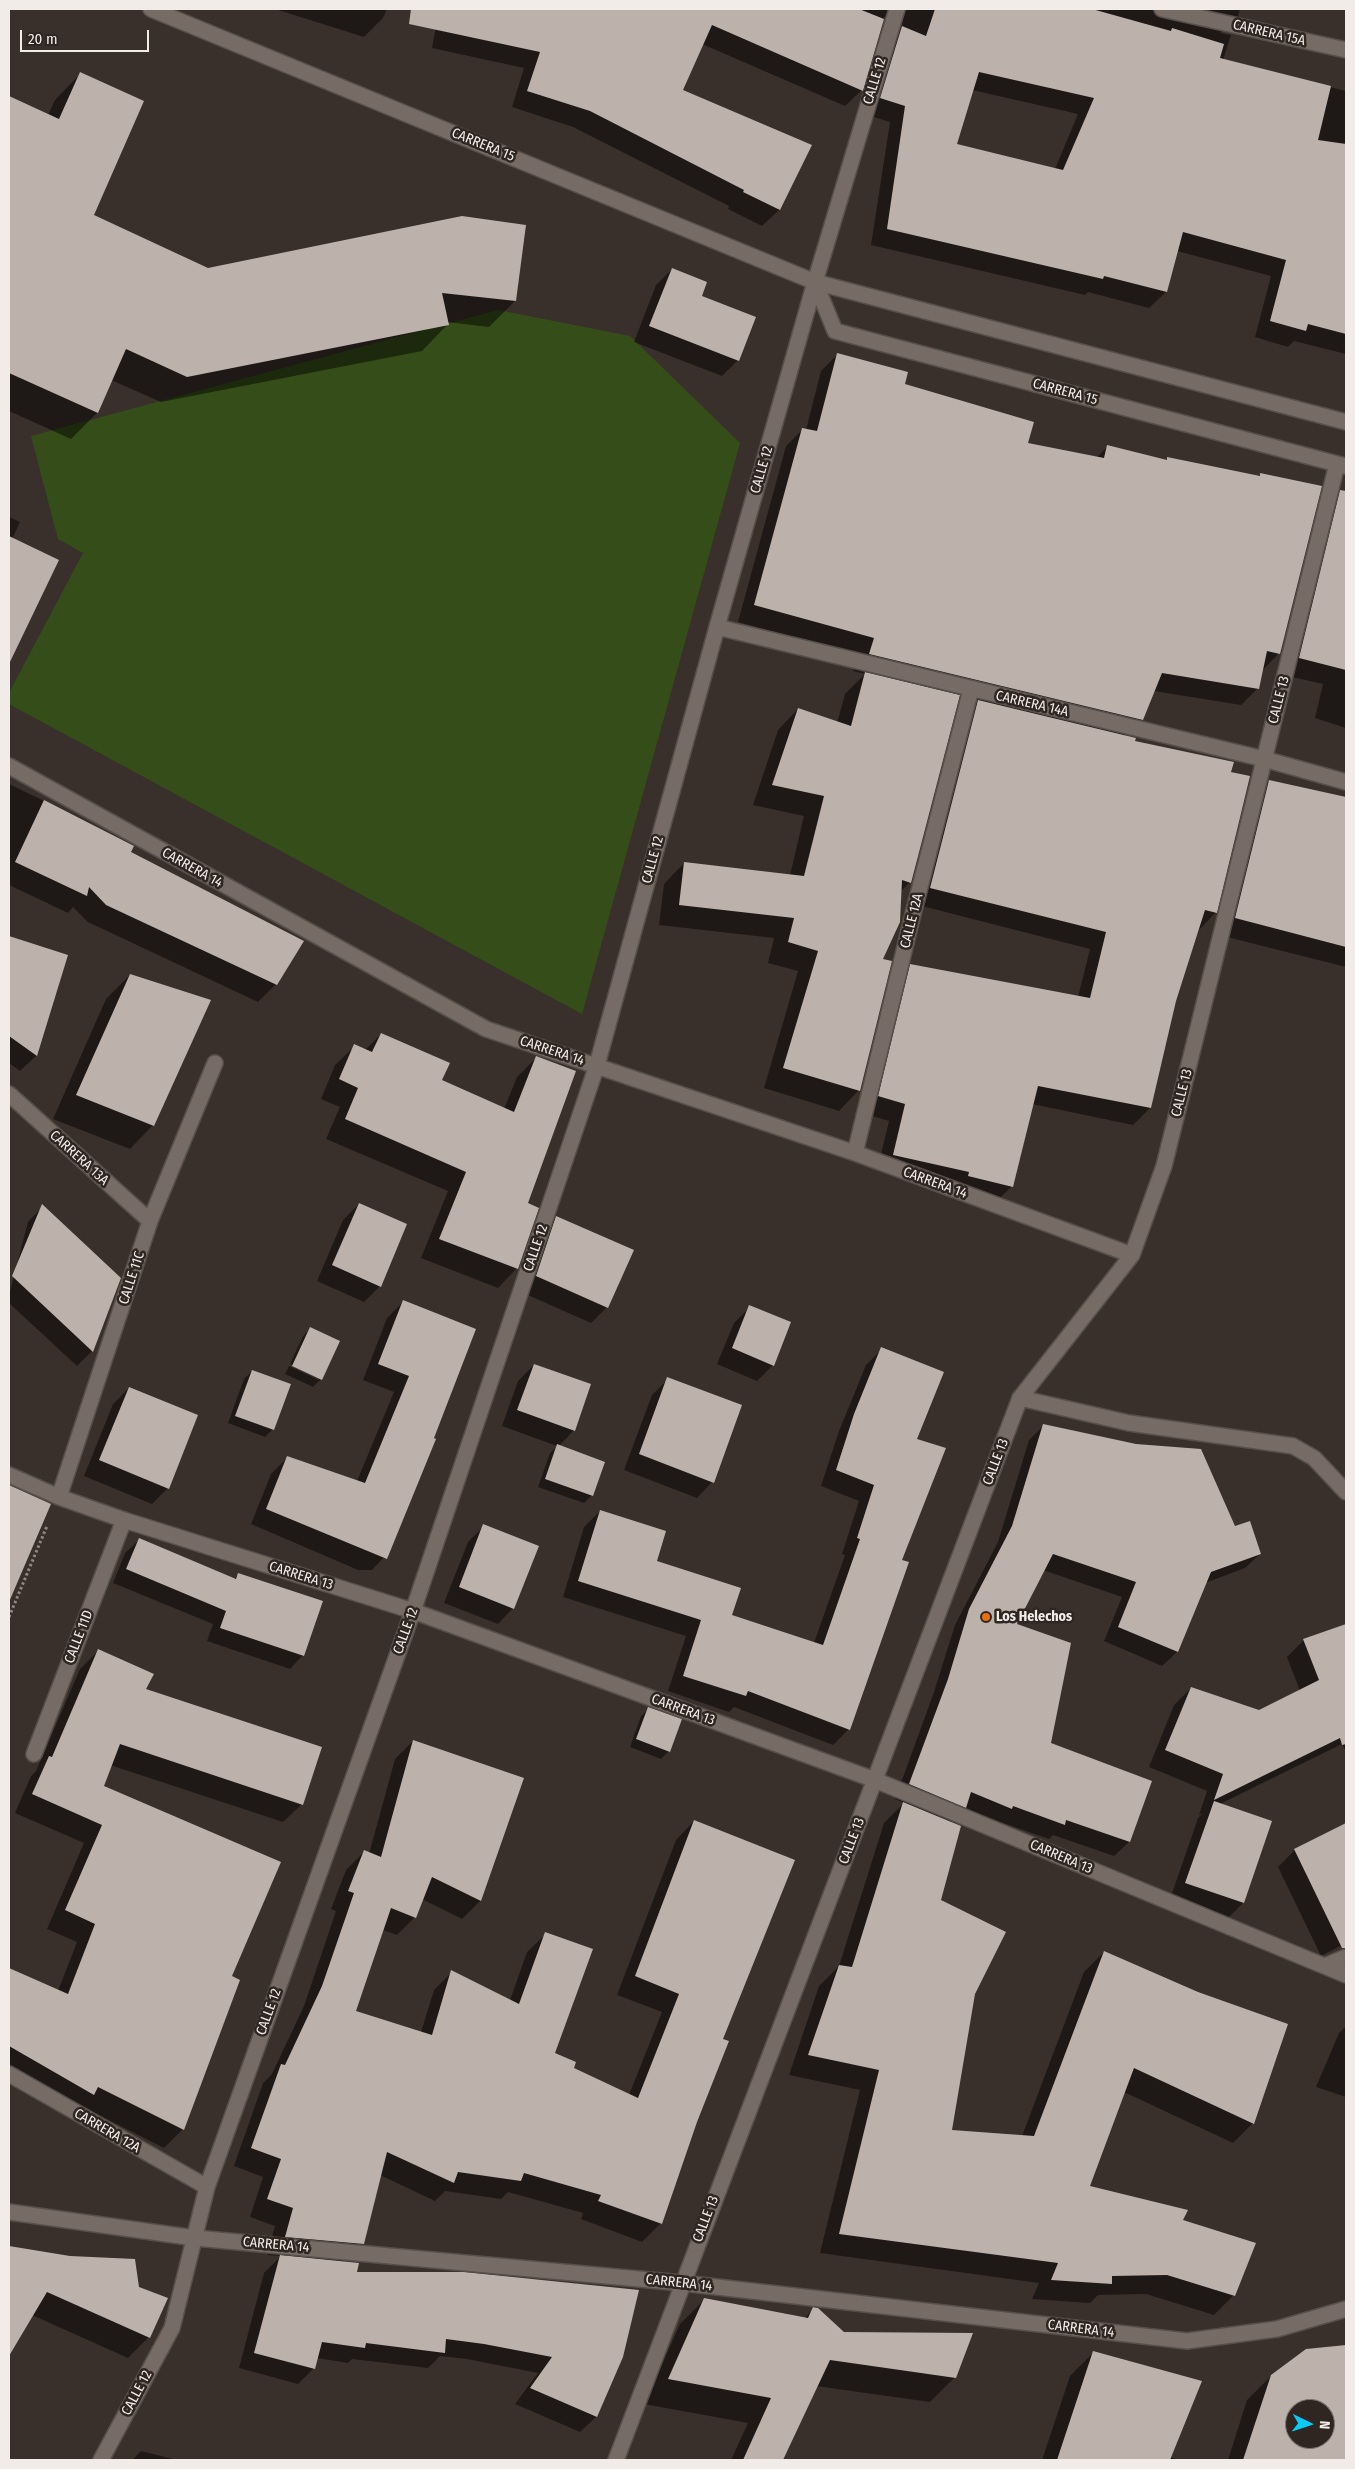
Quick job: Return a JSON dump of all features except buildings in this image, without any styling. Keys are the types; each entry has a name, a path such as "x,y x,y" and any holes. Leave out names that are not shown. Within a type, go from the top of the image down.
{"street":[{"name":"CARRERA 15","path":"151,9 815,282 1346,422"},
{"name":"CALLE 12","path":"101,2460 172,2328 207,2187 413,1611 597,1065 717,627 815,282 897,9"},
{"name":"CARRERA 15A","path":"1162,9 1346,50"},
{"name":"CARRERA 15","path":"815,282 835,331 1342,465"},
{"name":"CALLE 13","path":"616,2460 682,2282 1020,1398 1132,1255 1164,1166 1264,759 1342,465"},
{"name":"CARRERA 14A","path":"717,627 1264,759 1346,782"},
{"name":"CALLE 12A","path":"855,1153 912,918 972,690"},
{"name":"CARRERA 14","path":"9,766 486,1029 855,1153 1132,1255"},
{"name":"CALLE 11C","path":"59,1497 150,1221 216,1063"},
{"name":"CARRERA 13A","path":"9,1094 150,1221"},
{"path":"1020,1398 1129,1423 1294,1446 1314,1458 1346,1492"},
{"name":"CARRERA 13","path":"9,1475 59,1497 124,1520 413,1611 875,1780 1346,1975"},
{"name":"CALLE 11D","path":"34,1754 124,1520"},
{"path":"1325,1966 1346,1957"},
{"name":"CARRERA 12A","path":"9,2074 207,2187"},
{"name":"CARRERA 14","path":"9,2212 195,2238 682,2282 1187,2341 1277,2329 1346,2309"}],"path":[{"path":"9,1618 59,1497"}],"green space":[{"path":"498,310 630,336 740,443 582,1014 9,704 9,693 83,553 58,539 31,436"}],"place":[{"name":"Los Helechos","path":"986,1617"}]}
